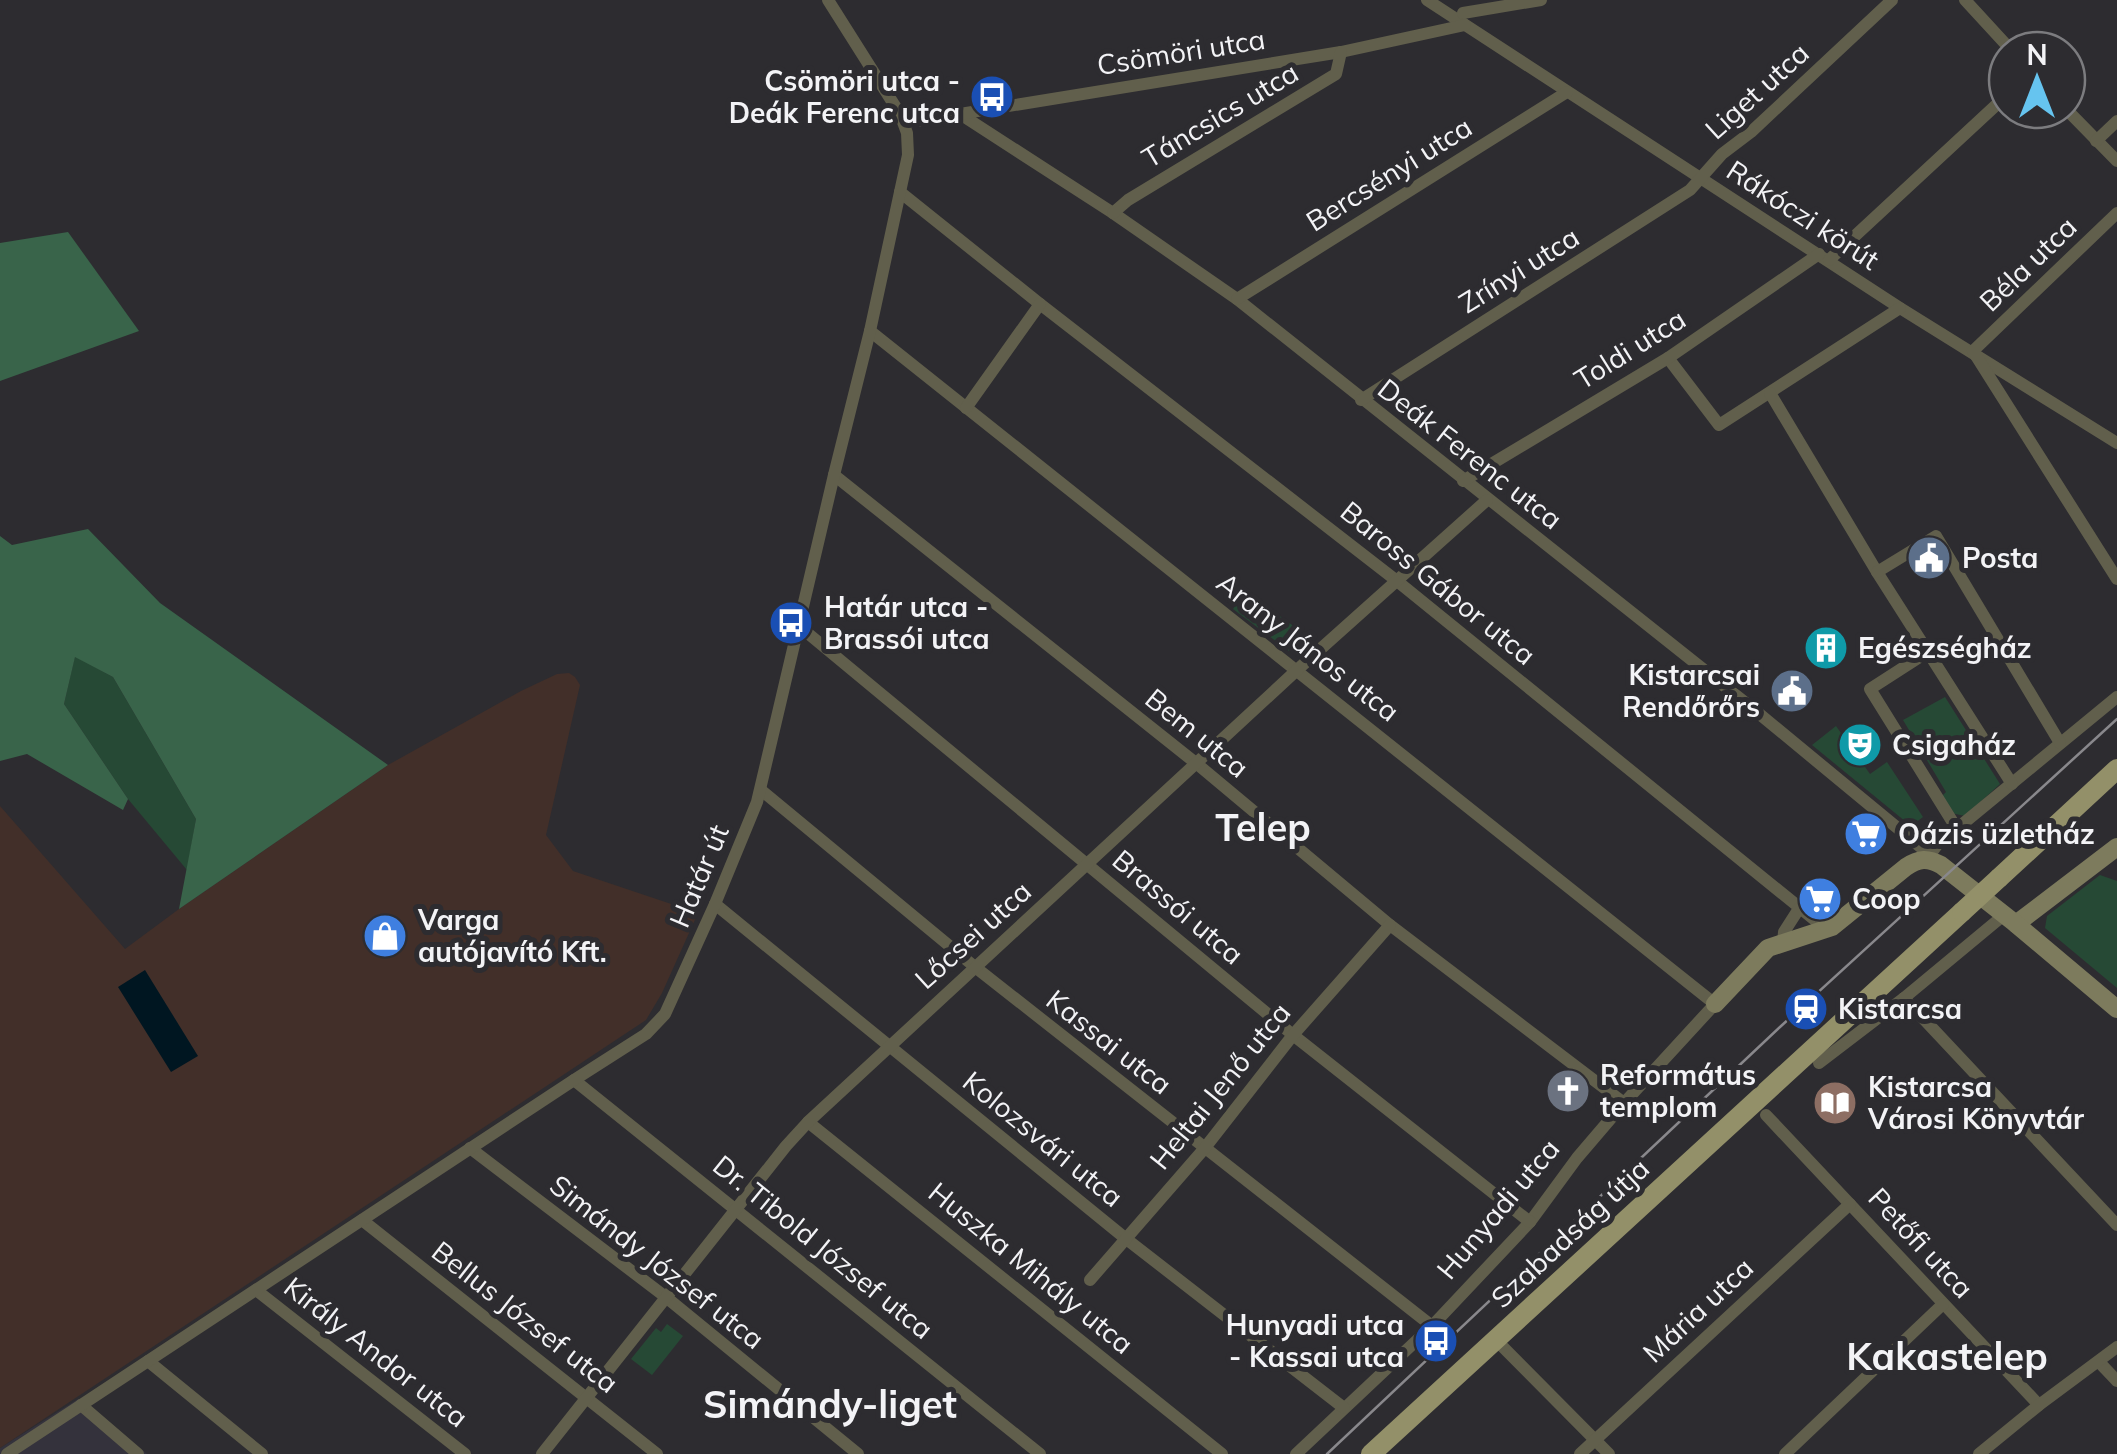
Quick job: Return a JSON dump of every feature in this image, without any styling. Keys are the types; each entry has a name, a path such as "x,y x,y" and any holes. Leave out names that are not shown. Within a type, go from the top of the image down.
{"main road":[{"name":"Szabadság útja","path":"1371,1454 2117,769"}],"street":[{"path":"828,0 904,122"},
{"name":"Rákóczi körút","path":"1428,0 1463,13 1567,92 2117,443"},
{"name":"Csömöri utca","path":"904,122 1341,52 1463,13 1542,0"},
{"name":"Liget utca","path":"1701,179 1722,154 1751,132 1892,0"},
{"path":"1965,0 1993,30"},
{"name":"Táncsics utca","path":"1113,213 1128,200 1336,74 1341,52"},
{"name":"Bercsényi utca","path":"1237,299 1567,92"},
{"name":"Toldi utca","path":"1463,480 1668,358 1824,257 1987,113"},
{"name":"Deák Ferenc utca","path":"960,114 1237,299 1787,737 1923,849 1926,860"},
{"path":"2096,141 2117,121"},
{"name":"Határ út","path":"7,1454 646,1034 665,1014 761,790 900,192 908,148 904,122"},
{"path":"2086,130 2117,162"},
{"name":"Zrínyi utca","path":"1362,400 1690,190 1701,179"},
{"name":"Baross Gábor utca","path":"900,192 1397,581 1826,930"},
{"name":"Béla utca","path":"1973,351 2117,212"},
{"path":"966,408 1040,304"},
{"path":"1668,358 1719,425 1900,308"},
{"name":"Arany János utca","path":"870,330 1715,1004"},
{"path":"1973,351 2117,579"},
{"path":"1770,393 1877,572 2012,784"},
{"name":"Bem utca","path":"834,474 1197,764 1390,925 1624,1103"},
{"name":"Lőcsei utca","path":"542,1454 808,1122 1297,670 1488,500"},
{"path":"1877,572 1936,536 2060,743"},
{"name":"Brassói utca","path":"799,626 1292,1035 1530,1222"},
{"path":"1929,651 1870,689 1958,829"},
{"path":"2116,1004 1941,866 1926,860 1937,845 2117,698"},
{"name":"Kassai utca","path":"761,790 974,967 1432,1326"},
{"path":"1819,1064 2010,920 2117,846"},
{"name":"Hunyadi utca","path":"1296,1454 1432,1326 1530,1222 1624,1103 1768,948 1826,930 1913,862 1926,860"},
{"name":"Kolozsvári utca","path":"715,904 1125,1238 1344,1408"},
{"path":"1783,942 1784,932 1800,906"},
{"name":"Heltai Jenő utca","path":"1090,1280 1204,1150 1292,1035 1390,925"},
{"path":"1904,998 2117,1226"},
{"name":"Dr. Tibold József utca","path":"574,1080 1040,1454"},
{"name":"Petőfi utca","path":"1766,1115 2039,1405"},
{"name":"Huszka Mihály utca","path":"808,1122 1222,1454"},
{"name":"Simándy József utca","path":"470,1148 666,1298 858,1454"},
{"name":"Mária utca","path":"1580,1454 1850,1204"},
{"name":"Bellus József utca","path":"362,1220 657,1454"},
{"name":"Király Andor utca","path":"256,1290 465,1454"},
{"path":"1786,1454 1943,1304"},
{"path":"1495,1339 1609,1454"},
{"path":"1979,1454 2117,1348"},
{"path":"148,1361 262,1454"},
{"path":"2099,1362 2117,1381"},
{"path":"81,1406 138,1454"}],"shaded area":[{"path":"569,673 580,685 546,835 573,871 698,913 646,1020 0,1448 0,806 125,949 388,765 521,691 557,674"},
{"path":"78,1399 147,1454 0,1454 0,1448"}],"green space":[{"path":"68,232 139,331 0,381 0,243"},
{"path":"88,529 160,603 388,765 179,909 196,819 113,677 75,657 64,704 128,799 123,810 27,754 0,761 0,536 12,545"},
{"path":"1246,591 1303,633 1289,651 1233,609"},
{"path":"75,656 113,677 196,819 187,870 128,799 64,704"},
{"path":"1945,697 2000,784 1965,816 1951,813 1942,796 1946,792 1903,720"},
{"path":"1836,726 1870,774 1887,762 1923,817 1911,826 1812,745"},
{"path":"2100,875 2117,881 2117,988 2045,928 2047,916"},
{"path":"667,1324 683,1336 652,1375 631,1359 656,1328 661,1332"}],"water":[{"path":"145,970 198,1056 171,1072 118,987"}],"tram line":[{"path":"1327,1454 1780,1027 2117,719"}],"place":[{"name":"Csömöri utca - Deák Ferenc utca","path":"992,97"},
{"name":"Posta","path":"1929,558"},
{"name":"Határ utca - Brassói utca","path":"791,623"},
{"name":"Egészségház","path":"1826,648"},
{"name":"Kistarcsai Rendőrőrs","path":"1792,691"},
{"name":"Csigaház","path":"1860,745"},
{"name":"Oázis üzletház","path":"1866,834"},
{"name":"Coop","path":"1820,899"},
{"name":"Varga autójavító Kft.","path":"385,936"},
{"name":"Kistarcsa","path":"1806,1009"},
{"name":"Református templom","path":"1568,1091"},
{"name":"Kistarcsa Városi Könyvtár","path":"1835,1103"},
{"name":"Hunyadi utca - Kassai utca","path":"1436,1341"}],"district":[{"name":"Telep","path":"1263,828"},
{"name":"Kakastelep","path":"1947,1357"},
{"name":"Simándy-liget","path":"830,1405"}]}
